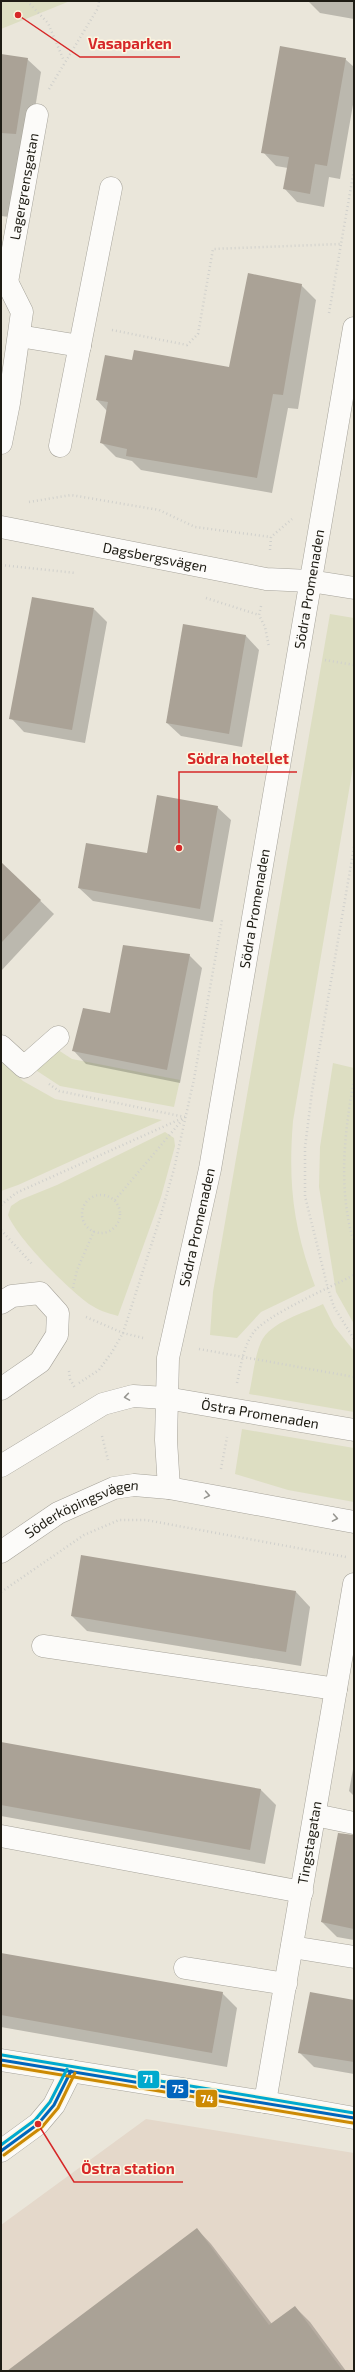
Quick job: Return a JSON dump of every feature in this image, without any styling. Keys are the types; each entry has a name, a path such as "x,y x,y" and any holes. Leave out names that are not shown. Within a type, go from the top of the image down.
{"main road":[{"name":"Lagergrensgatan","path":"4,281 37,115"},
{"path":"60,446 111,188"},
{"path":"1,443 9,403 22,312 4,281"},
{"name":"Södra Promenaden","path":"169,1488 166,1398 168,1358 211,1162 354,328"},
{"path":"19,336 80,346"},
{"name":"Dagsbergsvägen","path":"1,527 266,579 310,581 354,588"},
{"path":"1,1046 24,1067 58,1038"},
{"path":"1,1303 12,1296 40,1292 58,1313 57,1335 40,1362 1,1389"},
{"path":"1,1466 103,1404 133,1396 166,1398"},
{"name":"Östra Promenaden","path":"166,1398 354,1430"},
{"name":"Söderköpingsvägen","path":"1,1552 58,1513 93,1496 114,1488 134,1485 169,1488"},
{"path":"169,1488 354,1522"},
{"name":"Tingstagatan","path":"265,2102 315,1816 343,1681 354,1584"},
{"path":"43,1646 343,1681"},
{"path":"315,1816 354,1823"},
{"path":"1,1836 302,1892"},
{"path":"292,1947 354,1957"},
{"path":"185,1968 286,1984"},
{"path":"1,2060 265,2102 354,2118"},
{"path":"1,2151 38,2124 54,2105 71,2071"}],"path":[{"path":"27,1 48,23 64,62"},
{"path":"37,115 64,62 98,8 99,1"},
{"path":"84,325 187,345 198,334 213,249 341,244 354,170"},
{"path":"27,502 71,495 159,510 195,527 271,537 292,519 293,514"},
{"path":"259,615 269,638 269,651"},
{"path":"354,847 312,1092 305,1148 305,1196 328,1289 334,1307 354,1339"},
{"path":"74,1386 99,1370 123,1333 160,1218 174,1169 185,1117 222,916"},
{"path":"354,1080 348,1111 343,1177 346,1212 354,1243"},
{"path":"59,1091 185,1117"},
{"path":"115,1200 185,1117"},
{"path":"1,1205 16,1193 185,1117"},
{"path":"98,1195 104,1195 115,1200 120,1212 117,1224 106,1232 94,1231 85,1223 83,1217 83,1211 88,1200 98,1195"},
{"path":"72,1292 77,1270 94,1231"},
{"path":"210,1533 242,1357 254,1332 268,1320 354,1275"},
{"path":"242,1357 354,1377"},
{"path":"1,1592 84,1535 119,1520 146,1520 354,1559"}],"shaded area":[{"path":"146,2119 354,2153 354,2371 1,2371 1,2225"}],"green space":[{"path":"1,1 70,1 1,29"},
{"path":"330,614 354,618 354,761 293,1121 291,1165 294,1205 302,1244 315,1286 261,1312 237,1338 210,1335 213,1292"},
{"path":"55,1048 72,1059 180,1080 174,1107 60,1086 31,1067"},
{"path":"1,1061 23,1081 55,1099 162,1120 18,1185 1,1191"},
{"path":"333,1063 354,1068 354,1324 336,1292 319,1187 320,1147"},
{"path":"165,1132 174,1138 175,1146 161,1197 118,1316 92,1306 69,1287 32,1249 13,1225 8,1215 11,1206 20,1200 57,1185"},
{"path":"323,1304 334,1326 354,1351 354,1412 249,1394 257,1355 265,1335 288,1319"},
{"path":"242,1429 354,1448 354,1502 288,1490 235,1474"}],"building":[{"path":"280,46 346,58 327,166 315,164 310,194 283,189 289,157 261,153"},
{"path":"1,54 28,58 16,134 1,133"},
{"path":"248,273 302,284 283,395 273,394 257,478 126,456 127,449 100,443 108,402 96,400 105,355 132,360 134,350 229,367"},
{"path":"32,597 94,608 72,730 9,719"},
{"path":"183,624 246,635 229,734 166,723"},
{"path":"157,795 218,806 200,909 78,888 86,843 147,853"},
{"path":"1,862 41,900 1,943"},
{"path":"123,945 190,954 167,1070 72,1051 83,1008 110,1013"},
{"path":"81,1555 296,1591 286,1652 71,1616"},
{"path":"1,1742 261,1789 250,1850 1,1805"},
{"path":"338,1833 354,1835 354,1929 321,1922"},
{"path":"1,1953 223,1992 212,2053 1,2015"},
{"path":"310,1992 354,2000 354,2062 298,2053"},
{"path":"197,2228 269,2325 295,2306 343,2371 7,2371"}],"transit line":[{"name":"71","path":"2,2055 354,2113"},
{"name":"75","path":"1,2060 354,2118"},
{"name":"74","path":"1,2065 353,2123"},
{"name":"71","path":"1,2145 35,2120 50,2102 67,2069"},
{"name":"75","path":"1,2151 38,2124 54,2105 71,2071"},
{"name":"74","path":"4,2155 42,2127 58,2108 75,2073"}],"place":[{"name":"Vasaparken","path":"18,15"},
{"name":"Södra hotellet","path":"179,848"},
{"name":"Östra station","path":"38,2124"}]}
